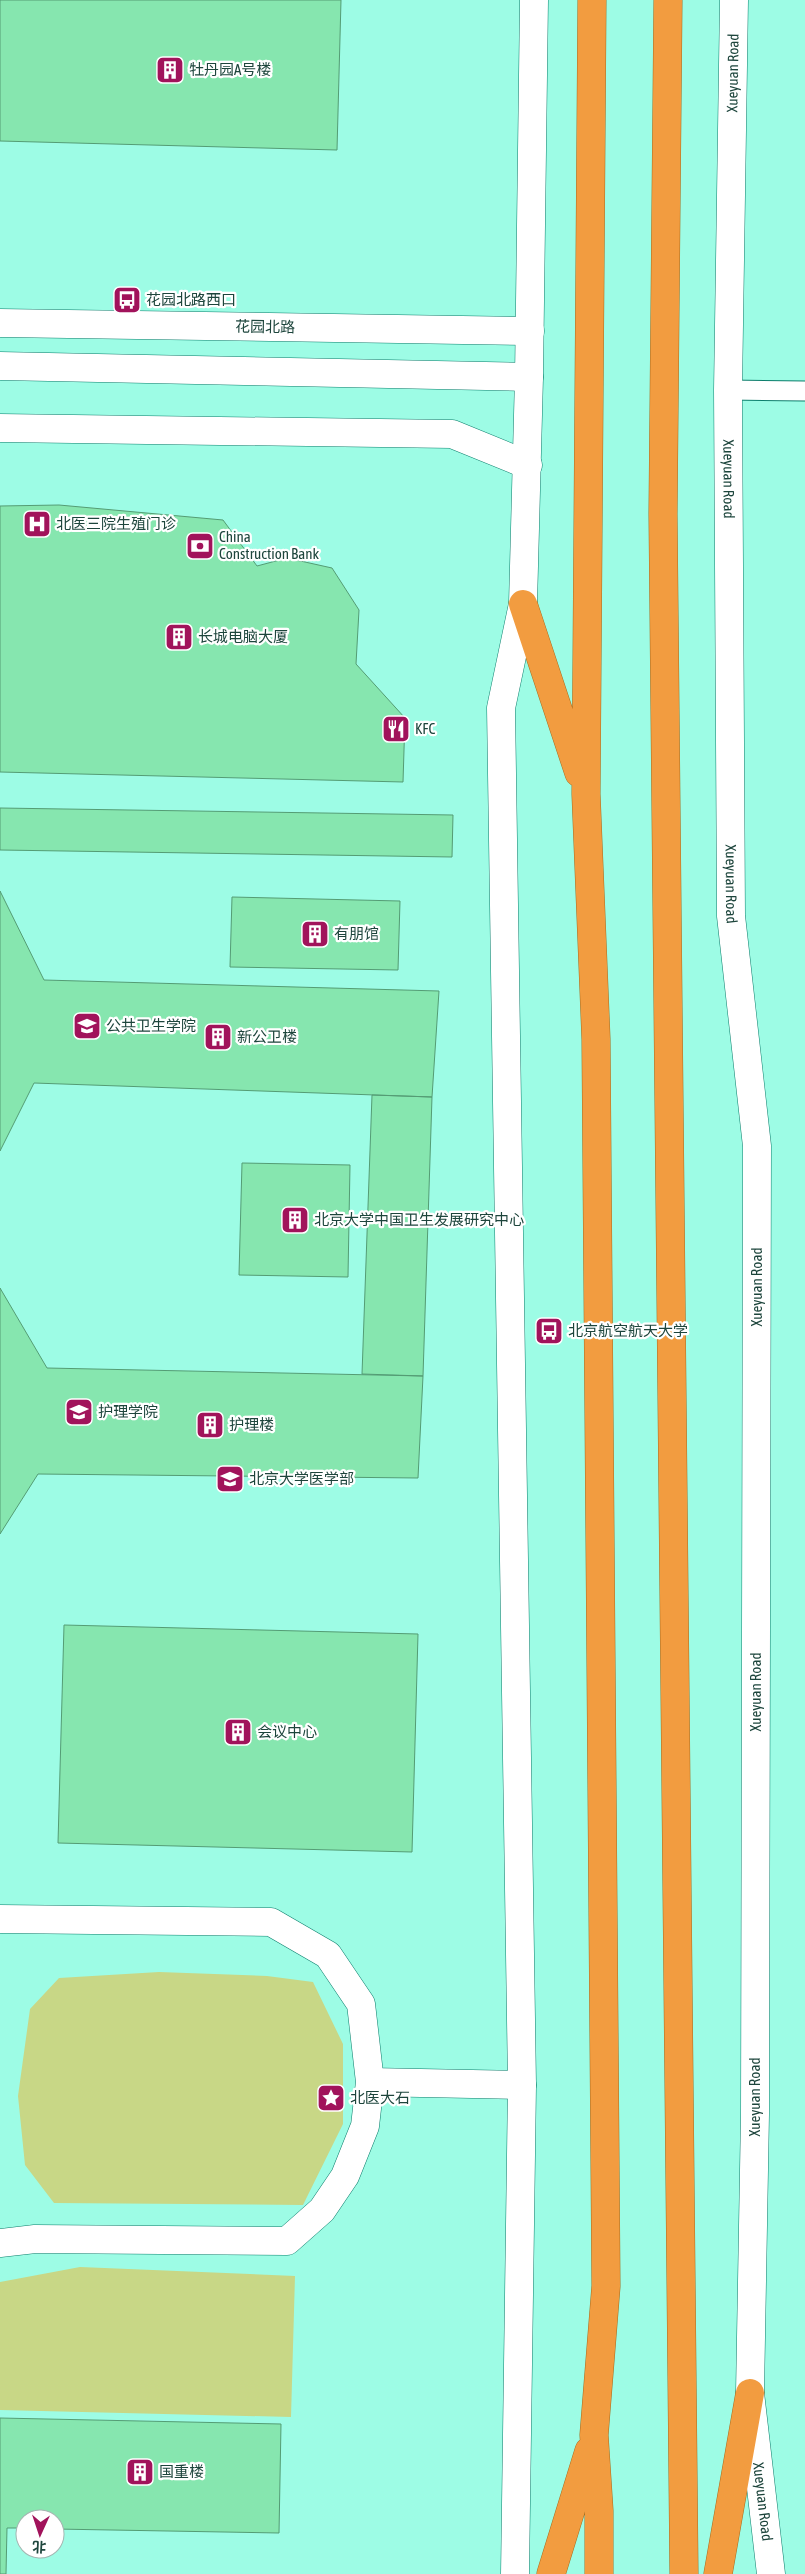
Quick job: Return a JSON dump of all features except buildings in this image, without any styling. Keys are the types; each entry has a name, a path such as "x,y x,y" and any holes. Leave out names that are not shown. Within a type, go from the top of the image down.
{"highway":[{"path":"592,0 586,794 596,1039 606,2276 594,2435 599,2511 599,2574"},
{"path":"668,0 663,524 684,2574"},
{"path":"523,604 586,794"},
{"path":"718,2574 750,2393"},
{"path":"552,2574 594,2435"}],"street":[{"path":"515,2574 522,2084 501,708 523,604 528,464 534,0"},
{"name":"Xueyuan Road","path":"734,0 728,390 731,916 758,1146 755,2104 750,2393 771,2574"},
{"name":"花园北路","path":"0,323 530,331"},
{"path":"0,366 529,377"},
{"path":"0,428 452,434 528,464"},
{"path":"0,1919 271,1922 328,1955 361,2004 370,2082 365,2126 345,2176 322,2210 287,2242 35,2239 0,2243"},
{"path":"370,2082 522,2084"}],"lane":[{"path":"728,390 805,391"}],"green space":[{"path":"159,1972 267,1976 313,1982 343,2044 343,2124 303,2205 54,2203 25,2165 18,2096 30,2009 59,1978"},
{"path":"80,2267 295,2276 291,2417 0,2410 0,2282"}],"place":[{"name":"牡丹园A号楼","path":"170,70"},
{"name":"花园北路西口","path":"127,300"},
{"name":"北医三院生殖门诊","path":"37,524"},
{"name":"China Construction Bank","path":"200,546"},
{"name":"长城电脑大厦","path":"179,637"},
{"name":"KFC","path":"396,729"},
{"name":"有朋馆","path":"315,934"},
{"name":"公共卫生学院","path":"87,1026"},
{"name":"新公卫楼","path":"218,1037"},
{"name":"北京大学中国卫生发展研究中心","path":"295,1220"},
{"name":"北京航空航天大学","path":"549,1331"},
{"name":"护理学院","path":"79,1412"},
{"name":"护理楼","path":"210,1425"},
{"name":"北京大学医学部","path":"230,1479"},
{"name":"会议中心","path":"238,1732"},
{"name":"北医大石","path":"331,2098"},
{"name":"国重楼","path":"140,2472"}]}
